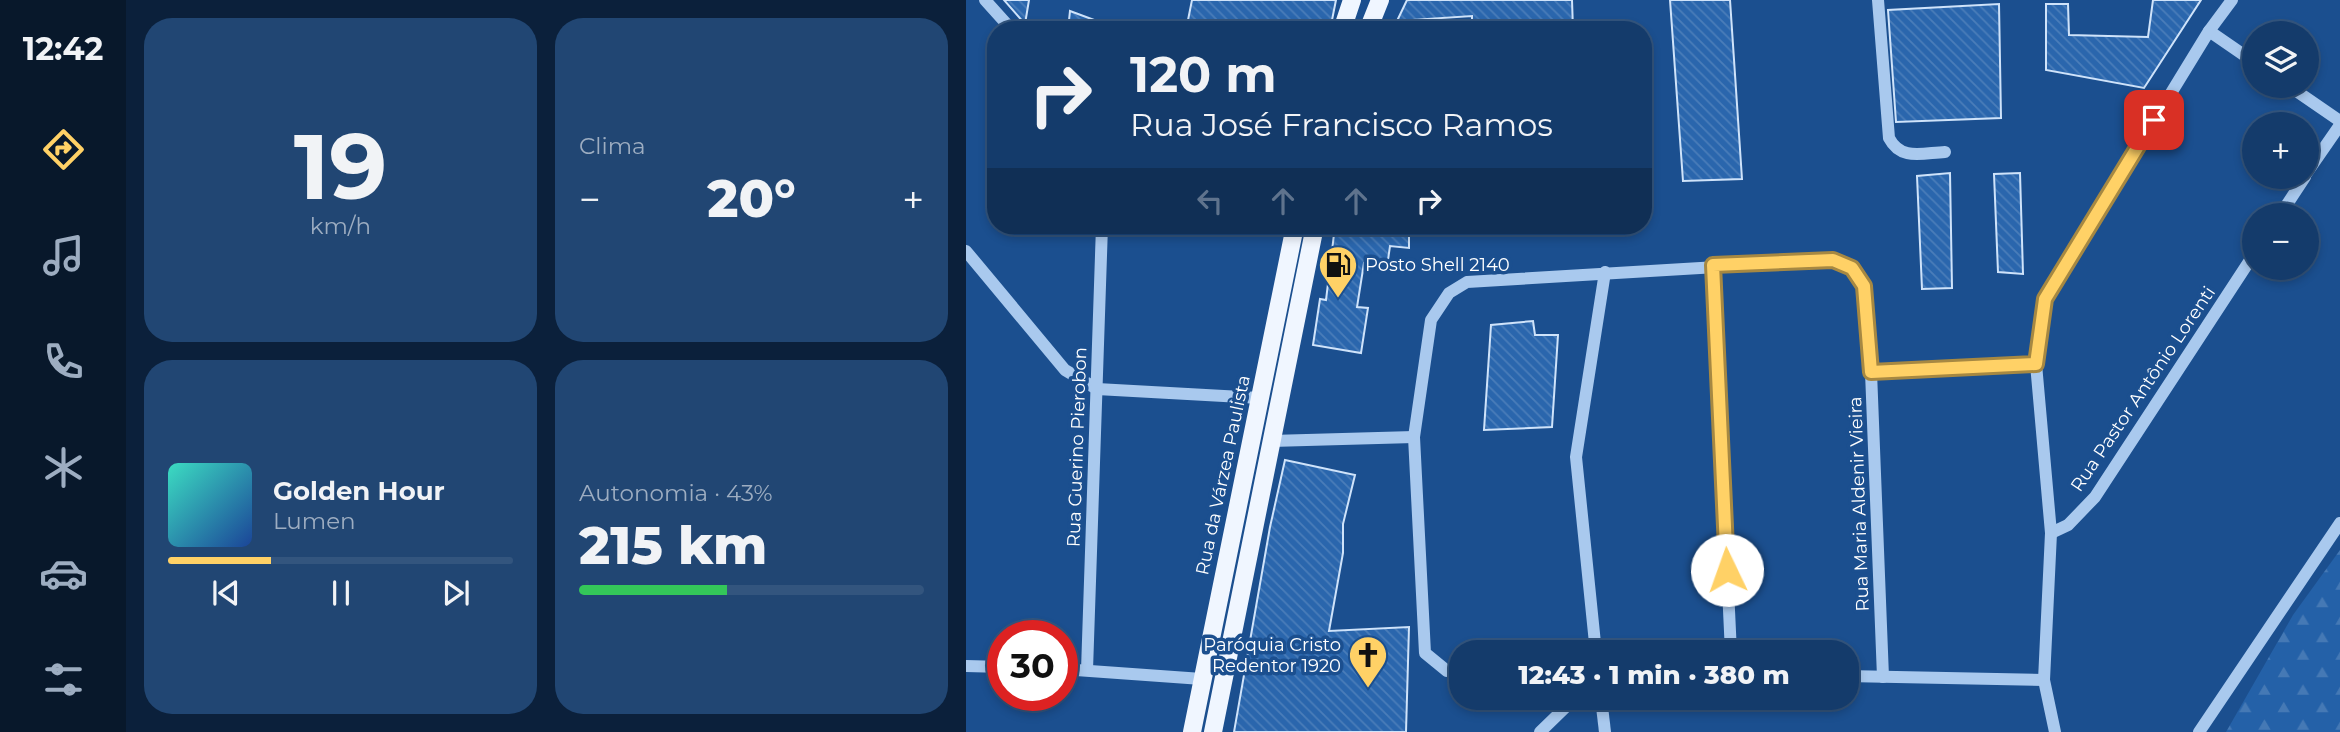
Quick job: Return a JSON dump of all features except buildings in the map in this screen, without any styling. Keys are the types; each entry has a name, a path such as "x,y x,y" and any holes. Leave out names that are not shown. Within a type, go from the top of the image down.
{"main road":[{"path":"1345,21 1352,0"},
{"path":"1372,21 1380,0"},
{"name":"Rua da Várzea Paulista","path":"1192,732 1292,235"},
{"path":"1213,732 1313,235"}],"street":[{"path":"985,0 1004,21"},
{"path":"1878,0 1889,138 1895,149 1903,155 1945,152"},
{"path":"2055,732 2044,680 2051,533 2036,364 2045,299 2209,31 2232,0"},
{"path":"2209,31 2242,54"},
{"path":"2306,98 2340,123 2319,156"},
{"name":"Rua Guerino Pierobon","path":"1087,670 1102,235"},
{"path":"966,251 1065,370 1097,389 1260,398"},
{"name":"Rua Maria Aldenir Vieira","path":"1449,671 1425,653 1414,437 1431,320 1448,293 1467,282 1713,265 1833,260 1852,268 1864,286 1871,372 1883,677"},
{"path":"1713,265 1730,640"},
{"path":"1595,640 1576,457 1605,272"},
{"name":"Rua Pastor Antônio Lorenti","path":"2051,533 2068,526 2095,497 2242,272"},
{"path":"1871,372 2036,364"},
{"path":"1271,441 1414,437"},
{"path":"2199,732 2340,523"},
{"path":"966,666 987,667"},
{"path":"1078,670 1202,679"},
{"path":"1859,676 2044,680"},
{"path":"1540,732 1563,710"},
{"path":"1602,710 1605,732"}],"green space":[{"path":"2340,550 2340,732 2226,732 2293,615"}],"place":[{"name":"Posto Shell 2140","path":"1338,299"},
{"name":"Paróquia Cristo Redentor 1920","path":"1368,689"}],"route":[{"path":"1727,570 1713,265 1833,260 1852,268 1864,286 1871,372 2036,364 2045,299 2154,120"}]}
